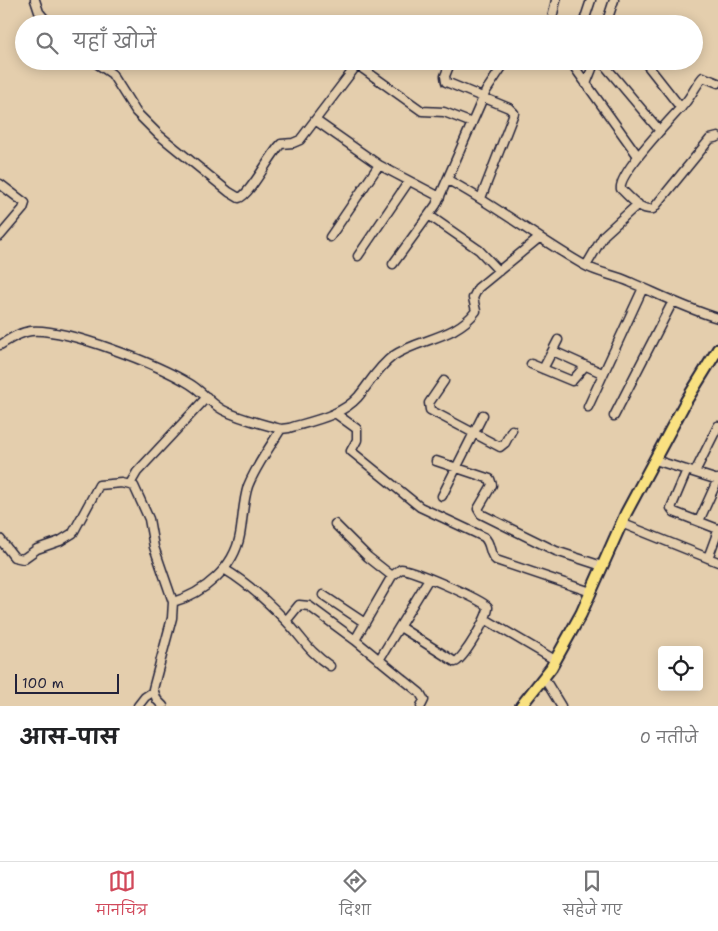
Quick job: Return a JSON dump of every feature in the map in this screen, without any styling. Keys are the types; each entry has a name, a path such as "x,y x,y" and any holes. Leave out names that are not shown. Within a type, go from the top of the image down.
{"main road":[{"path":"521,706 544,678 555,660 591,592 621,523 654,460 689,395 718,349"}],"street":[{"path":"35,0 42,15"},
{"path":"553,14 556,0"},
{"path":"586,15 591,0"},
{"path":"609,15 614,0"},
{"path":"106,70 112,74 136,112 159,134 228,192 239,198 246,194 276,149 284,143 297,142 315,120 349,70"},
{"path":"364,70 422,111 444,112 472,123"},
{"path":"447,70 445,76 446,82 509,108 514,113 481,198"},
{"path":"393,264 430,216 448,180 483,98 501,70"},
{"path":"576,70 638,156"},
{"path":"586,84 591,70"},
{"path":"609,70 660,131"},
{"path":"651,70 681,108"},
{"path":"718,83 703,77 681,108 638,156 620,186 638,204 653,210 710,138 718,137"},
{"path":"315,120 379,165 440,197"},
{"path":"330,238 379,165"},
{"path":"448,180 481,198 539,238 586,266 643,288 672,303 718,318"},
{"path":"358,256 409,181"},
{"path":"0,184 25,203 23,209 0,236"},
{"path":"586,266 604,234 638,204"},
{"path":"430,216 479,250 499,270"},
{"path":"0,345 20,333 39,331 107,347 190,384 216,406 230,413 281,429 335,413 357,398 385,363 394,356 454,331 476,311 473,298 474,293 539,238"},
{"path":"588,407 643,288"},
{"path":"614,416 672,303"},
{"path":"542,369 558,340"},
{"path":"552,351 602,374"},
{"path":"531,364 572,381 585,366"},
{"path":"444,381 428,407 434,413 500,447 506,443 512,430"},
{"path":"130,484 137,472 207,397"},
{"path":"335,413 357,429 357,440 351,451 420,507 484,537 488,541 490,553 496,560 591,592"},
{"path":"442,496 458,468 483,415"},
{"path":"708,558 718,530 674,512 671,508 718,426"},
{"path":"173,602 196,593 224,569 232,558 240,537 248,486 281,429"},
{"path":"436,460 492,482 478,508 481,514 556,551 602,566"},
{"path":"654,460 718,480 699,522"},
{"path":"0,539 14,557 18,560 22,559 36,549 60,541 73,533 99,485 130,484"},
{"path":"130,484 142,500 149,519 154,547 173,602 172,618 154,691 157,700 163,706"},
{"path":"621,523 718,562"},
{"path":"335,524 368,557 392,576"},
{"path":"224,569 239,579 286,621 310,652 330,666"},
{"path":"355,640 392,576 401,569 405,569 485,604 489,612 462,658 455,662 400,627"},
{"path":"379,660 428,580"},
{"path":"323,595 365,623"},
{"path":"286,621 299,605 305,605 355,640 423,697 424,700 421,706"},
{"path":"485,619 555,660"},
{"path":"544,678 560,706"},
{"path":"138,706 154,691"}]}
